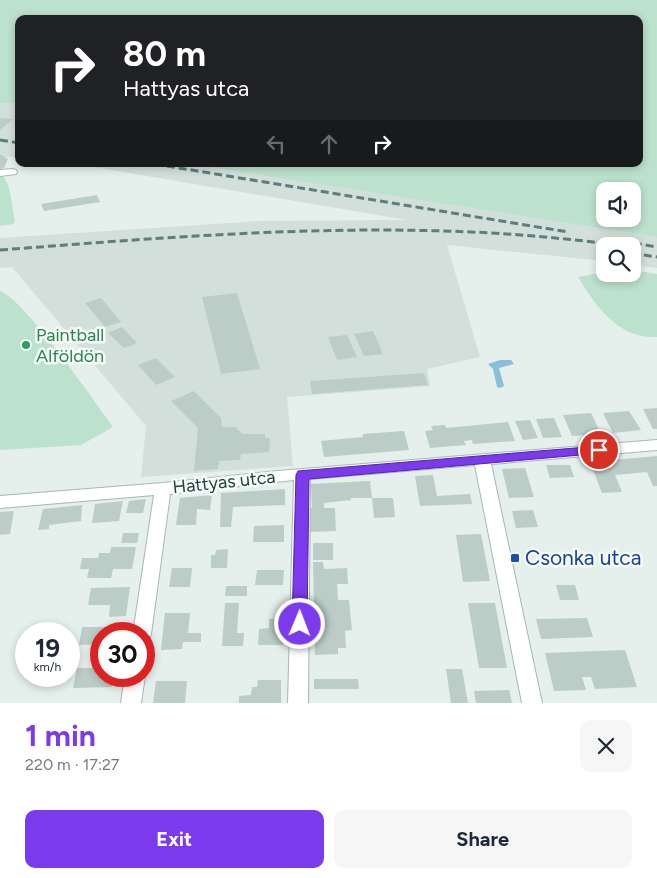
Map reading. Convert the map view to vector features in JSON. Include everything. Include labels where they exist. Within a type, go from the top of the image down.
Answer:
[{"type":"street","points":[[0,173],[12,172]]},
{"type":"street","name":"Hattyas utca","points":[[0,502],[657,445]]},
{"type":"street","points":[[482,460],[532,703]]},
{"type":"street","points":[[298,703],[302,475]]},
{"type":"street","points":[[144,622],[164,489]]},
{"type":"street","points":[[132,703],[134,687]]},
{"type":"shaded area","points":[[0,103],[15,104],[15,157],[0,157]]},
{"type":"shaded area","points":[[94,167],[207,167],[657,237],[657,268],[641,266],[641,237],[596,237],[596,260],[447,245],[480,357],[427,369],[430,386],[287,397],[293,466],[141,477],[146,426],[12,267],[0,268],[0,238],[259,221],[407,220]]},
{"type":"green space","points":[[0,0],[657,0],[657,237],[207,167],[643,167],[643,15],[15,15],[15,104],[0,103]]},
{"type":"green space","points":[[0,177],[4,177],[9,188],[15,221],[13,224],[0,226]]},
{"type":"green space","points":[[641,271],[657,274],[657,337],[631,333],[620,327],[592,299],[578,277],[596,274],[596,282],[641,282]]},
{"type":"green space","name":"Paintball Alföldön","points":[[0,291],[26,312],[42,331],[113,427],[81,445],[0,450]]},
{"type":"water","points":[[500,360],[511,360],[514,364],[499,368],[504,386],[500,388],[497,387],[493,369],[488,364]]},
{"type":"building","points":[[0,118],[13,119],[0,130]]},
{"type":"building","points":[[0,154],[8,159],[4,168],[0,169]]},
{"type":"building","points":[[97,195],[100,202],[44,211],[41,204]]},
{"type":"building","points":[[237,293],[260,369],[221,374],[202,297]]},
{"type":"building","points":[[101,298],[121,322],[105,327],[85,303]]},
{"type":"building","points":[[122,327],[137,343],[124,348],[108,333]]},
{"type":"building","points":[[373,331],[383,354],[364,356],[354,334]]},
{"type":"building","points":[[347,335],[357,357],[337,360],[328,337]]},
{"type":"building","points":[[156,358],[175,377],[156,385],[138,365]]},
{"type":"building","points":[[424,373],[428,385],[312,394],[310,381]]},
{"type":"building","points":[[194,391],[221,418],[222,427],[236,427],[242,434],[265,434],[265,438],[270,438],[269,452],[241,454],[240,460],[219,461],[218,469],[194,471],[198,428],[171,401]]},
{"type":"building","points":[[657,408],[657,429],[653,429],[643,409]]},
{"type":"building","points":[[629,411],[641,430],[613,433],[603,413]]},
{"type":"building","points":[[591,413],[601,434],[572,436],[563,415]]},
{"type":"building","points":[[554,418],[562,437],[543,438],[536,419]]},
{"type":"building","points":[[530,420],[538,438],[523,440],[515,421]]},
{"type":"building","points":[[508,422],[515,441],[473,444],[472,440],[464,441],[466,445],[430,448],[425,431],[433,430],[431,426],[445,425],[446,428]]},
{"type":"building","points":[[404,431],[409,450],[324,457],[321,441],[363,437],[363,434]]},
{"type":"building","points":[[657,456],[657,486],[653,486],[647,472],[615,475],[622,492],[602,493],[590,462]]},
{"type":"building","points":[[546,465],[570,465],[574,477],[550,478]]},
{"type":"building","points":[[525,468],[534,497],[509,498],[502,469]]},
{"type":"building","points":[[433,475],[437,496],[470,494],[472,504],[420,506],[415,476]]},
{"type":"building","points":[[370,481],[372,498],[351,498],[351,500],[324,503],[324,508],[335,508],[336,531],[310,532],[308,508],[312,508],[311,484]]},
{"type":"building","points":[[285,489],[285,505],[233,507],[231,527],[220,527],[221,493]]},
{"type":"building","points":[[212,495],[210,510],[197,509],[196,525],[176,525],[180,498]]},
{"type":"building","points":[[372,498],[393,498],[395,517],[374,518]]},
{"type":"building","points":[[146,499],[143,513],[126,513],[129,501]]},
{"type":"building","points":[[123,501],[119,521],[92,523],[95,504]]},
{"type":"building","points":[[82,505],[81,521],[49,525],[49,529],[38,530],[43,509]]},
{"type":"building","points":[[533,510],[538,527],[516,528],[512,511]]},
{"type":"building","points":[[14,511],[10,534],[0,535],[0,512]]},
{"type":"building","points":[[284,525],[284,542],[253,542],[254,526]]},
{"type":"building","points":[[123,533],[139,533],[137,543],[121,543]]},
{"type":"building","points":[[481,534],[490,581],[463,582],[456,535]]},
{"type":"building","points":[[313,543],[333,543],[333,560],[313,560]]},
{"type":"building","points":[[111,547],[136,547],[132,569],[113,569],[111,578],[87,578],[89,569],[80,569],[82,558],[98,558],[99,553],[110,553]]},
{"type":"building","points":[[228,549],[227,568],[211,568],[211,555],[215,555],[216,550]]},
{"type":"building","points":[[313,562],[323,562],[324,569],[347,568],[348,584],[337,584],[338,600],[349,600],[352,630],[345,631],[346,648],[338,648],[338,654],[315,655]]},
{"type":"building","points":[[172,568],[192,568],[190,587],[169,587]]},
{"type":"building","points":[[257,570],[284,570],[283,585],[255,585]]},
{"type":"building","points":[[556,585],[575,585],[579,600],[560,600]]},
{"type":"building","points":[[226,586],[247,586],[247,596],[225,596]]},
{"type":"building","points":[[130,587],[126,616],[109,617],[110,605],[88,605],[91,588]]},
{"type":"building","points":[[225,603],[239,603],[237,633],[244,633],[243,646],[222,646]]},
{"type":"building","points":[[468,603],[495,603],[507,668],[479,668]]},
{"type":"building","points":[[165,613],[190,613],[188,633],[201,633],[201,642],[183,642],[182,649],[161,650]]},
{"type":"building","points":[[587,618],[593,637],[541,639],[536,619]]},
{"type":"building","points":[[269,619],[283,619],[283,645],[258,645],[259,629],[269,628]]},
{"type":"building","points":[[82,627],[90,627],[90,644],[80,645]]},
{"type":"building","points":[[625,650],[637,687],[595,689],[591,677],[582,677],[586,690],[554,691],[545,653]]},
{"type":"building","points":[[80,668],[90,668],[90,687],[112,687],[73,688],[80,687]]},
{"type":"building","points":[[446,669],[462,669],[468,703],[451,703]]},
{"type":"building","points":[[314,679],[358,679],[359,689],[314,689]]},
{"type":"building","points":[[258,680],[281,680],[281,703],[239,703],[239,696],[251,695],[252,687],[257,687]]},
{"type":"building","points":[[156,681],[187,681],[185,703],[153,703]]},
{"type":"building","points":[[509,690],[512,703],[476,703],[474,691]]},
{"type":"railway","points":[[0,140],[15,142]]},
{"type":"railway","points":[[173,167],[568,232]]},
{"type":"railway","points":[[0,250],[235,234],[353,230],[491,233],[596,242]]},
{"type":"railway","points":[[641,244],[657,247]]},
{"type":"railway","points":[[641,254],[657,257]]},
{"type":"place","name":"Paintball Alföldön","points":[[26,345]]},
{"type":"place","name":"Csonka utca","points":[[515,558]]},
{"type":"route","points":[[300,624],[302,475],[599,450]]}]
